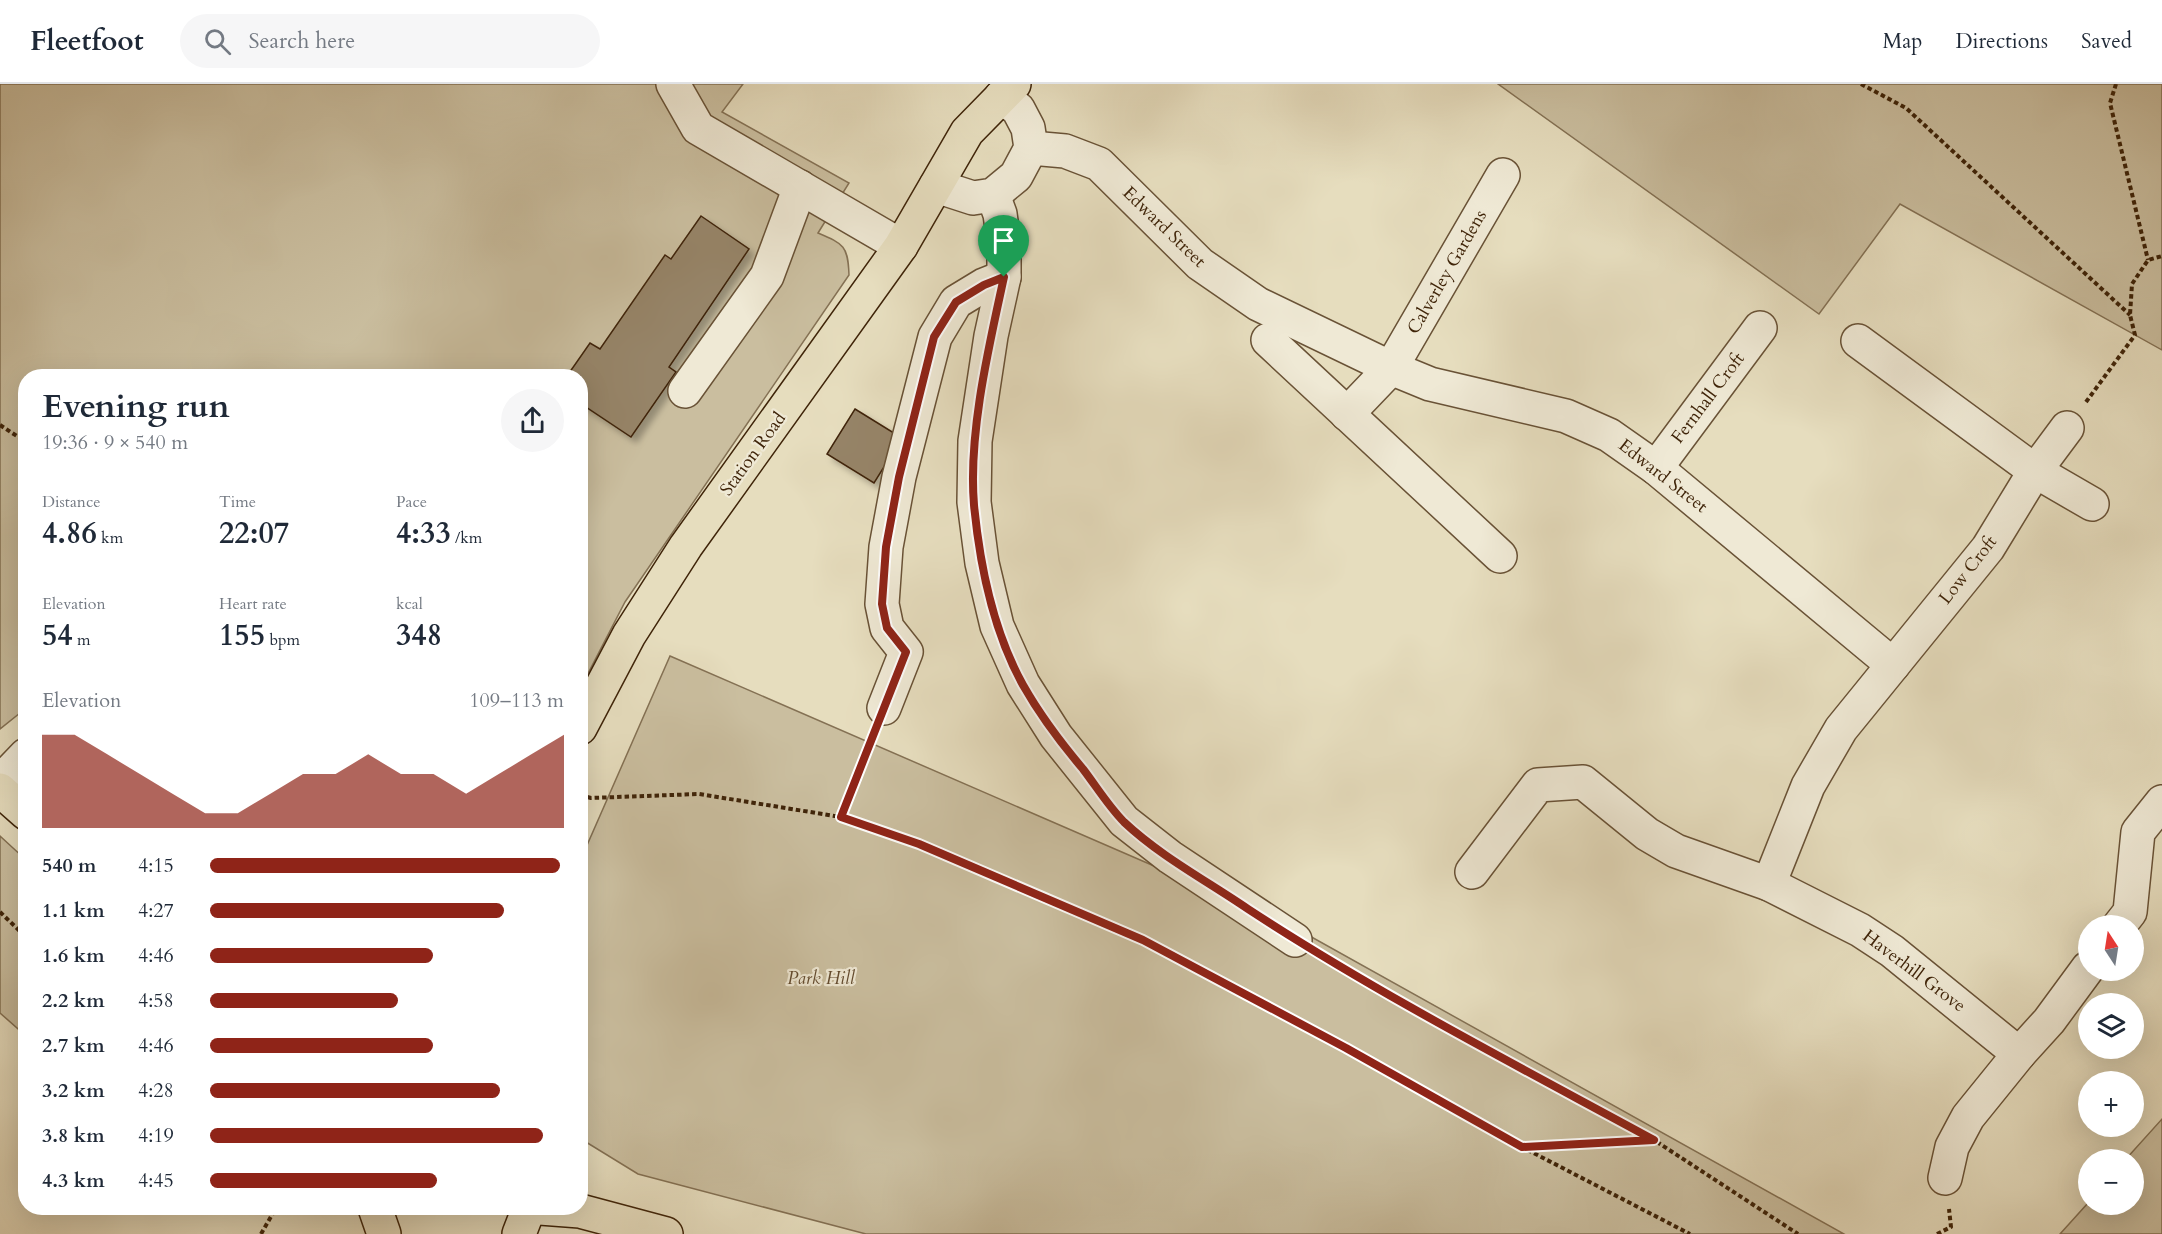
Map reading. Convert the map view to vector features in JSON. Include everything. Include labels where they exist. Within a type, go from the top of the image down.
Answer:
[{"type":"main road","name":"Station Road","points":[[588,712],[628,635],[686,546],[901,246],[967,132],[1008,90]]},
{"type":"main road","points":[[0,790],[18,806]]},
{"type":"main road","points":[[588,1212],[666,1234]]},
{"type":"main road","points":[[519,1234],[526,1215]]},
{"type":"street","points":[[674,84],[698,128],[901,246]]},
{"type":"street","name":"Station Road","points":[[1008,90],[1028,128],[1031,148]]},
{"type":"street","points":[[936,186],[973,198],[993,195],[1016,176],[1031,148]]},
{"type":"street","name":"Edward Street","points":[[1031,148],[1065,152],[1099,164],[1200,264],[1258,304],[1391,368],[1430,384],[1566,416],[1609,435],[1656,468],[1893,665]]},
{"type":"street","name":"Calverley Gardens","points":[[1391,368],[1503,175]]},
{"type":"street","points":[[685,392],[767,276],[800,187]]},
{"type":"street","points":[[993,195],[1000,214],[1005,243],[1004,277],[991,336],[975,441],[974,502],[979,548],[997,626],[1028,693],[1056,736],[1124,821],[1170,857],[1295,940]]},
{"type":"street","points":[[884,708],[906,652],[887,628],[882,604],[886,547],[899,477],[934,337],[956,302],[984,285],[1004,277]]},
{"type":"street","name":"Fernhall Croft","points":[[1656,468],[1760,328]]},
{"type":"street","points":[[1268,340],[1500,556]]},
{"type":"street","points":[[1858,341],[2035,471],[2092,504]]},
{"type":"street","points":[[1347,414],[1391,368]]},
{"type":"street","name":"Low Croft","points":[[1893,665],[1988,548],[2035,471],[2067,428]]},
{"type":"street","points":[[1769,884],[1808,786],[1841,729],[1893,665]]},
{"type":"street","points":[[0,782],[18,763]]},
{"type":"street","name":"Haverhill Grove","points":[[1472,872],[1538,785],[1583,782],[1647,834],[1676,851],[1769,884],[1860,930],[1892,951],[2019,1054]]},
{"type":"street","points":[[2128,915],[2138,832],[2162,802]]},
{"type":"street","points":[[1945,1178],[1952,1147],[1968,1117],[2049,1020],[2078,981]]},
{"type":"path","points":[[1861,84],[1906,108],[2130,315]]},
{"type":"path","points":[[2116,84],[2110,104],[2148,260]]},
{"type":"path","points":[[2067,428],[2135,335],[2130,315],[2132,284],[2148,260],[2162,256]]},
{"type":"path","points":[[0,425],[18,437]]},
{"type":"path","points":[[841,817],[884,708]]},
{"type":"path","points":[[588,797],[699,794],[841,817],[919,844],[1143,940],[1346,1048],[1522,1147],[1690,1234]]},
{"type":"path","points":[[0,912],[18,929]]},
{"type":"path","points":[[1295,940],[1472,1041],[1654,1140],[1798,1234]]},
{"type":"path","points":[[1522,1147],[1654,1140]]},
{"type":"path","points":[[261,1234],[272,1215]]},
{"type":"green space","points":[[0,84],[743,84],[722,112],[849,183],[818,233],[843,247],[846,252],[849,275],[625,602],[588,673],[588,369],[18,369],[18,715],[0,729]]},
{"type":"green space","points":[[1498,84],[2162,84],[2162,350],[1900,204],[1819,314]]},
{"type":"green space","name":"Park Hill","points":[[670,656],[1290,925],[1844,1234],[866,1234],[638,1174],[588,1143],[588,843]]},
{"type":"green space","points":[[0,836],[18,853],[18,1029],[0,1013]]},
{"type":"green space","points":[[2162,1119],[2162,1234],[2060,1234],[2078,1214],[2144,1215],[2144,1149],[2135,1149]]},
{"type":"building","points":[[701,216],[749,249],[669,367],[676,372],[631,437],[588,408],[588,369],[572,369],[590,343],[600,349],[665,255],[671,259]]},
{"type":"building","points":[[855,409],[902,438],[874,483],[827,454]]},
{"type":"route","points":[[1004,277],[991,336],[975,441],[974,502],[982,563],[997,626],[1023,684],[1056,736],[1124,821],[1170,857],[1295,940],[1472,1041],[1654,1140],[1522,1147],[1346,1048],[1143,940],[919,844],[841,817],[906,652],[887,628],[882,604],[886,547],[899,477],[934,337],[956,302],[984,285],[1004,277]]}]
